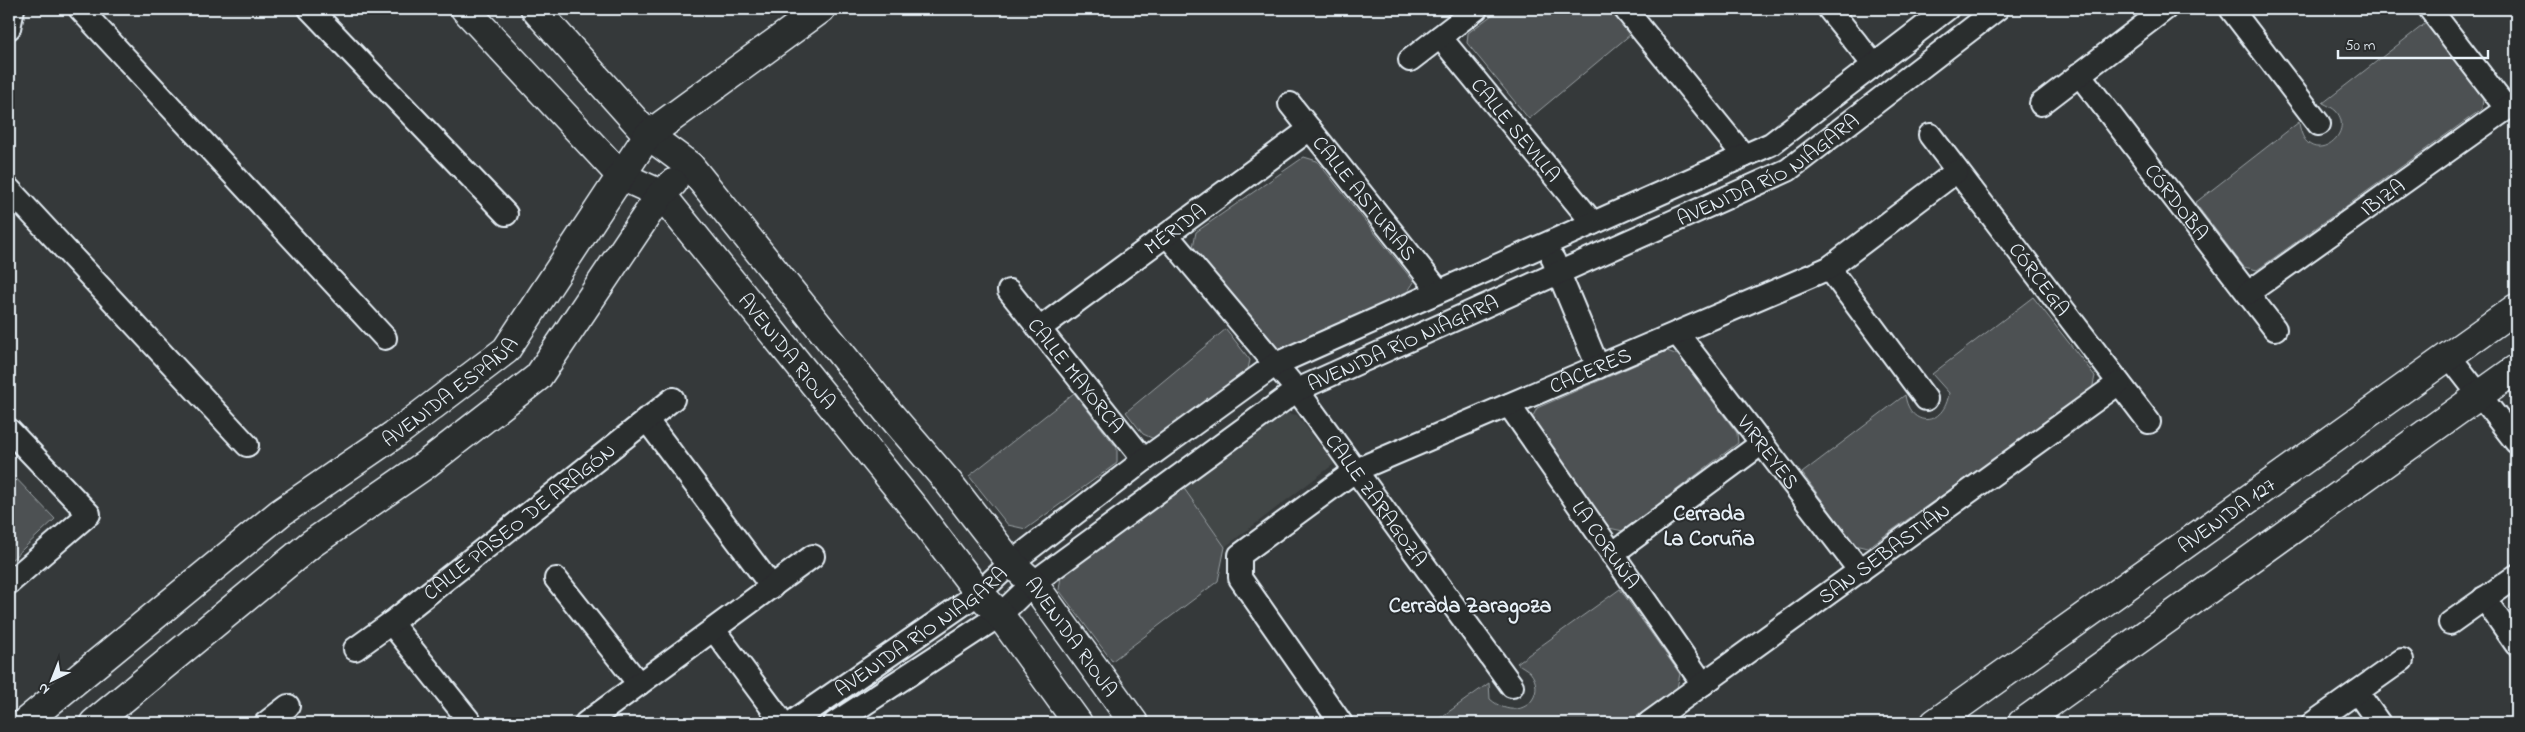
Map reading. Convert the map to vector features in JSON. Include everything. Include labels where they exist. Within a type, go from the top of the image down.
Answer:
[{"type":"main road","name":"AVENIDA RIOJA","points":[[465,9],[621,176],[661,194],[915,509],[979,593],[1000,615],[1078,723]]},
{"type":"main road","name":"AVENIDA RIOJA","points":[[534,9],[648,135],[690,166],[888,412],[948,482],[1011,563],[1033,583],[1134,723]]},
{"type":"main road","name":"AVENIDA ESPAÑA","points":[[24,723],[280,513],[398,432],[506,350],[648,135],[821,9]]},
{"type":"main road","name":"AVENIDA ESPAÑA","points":[[94,723],[311,544],[425,465],[538,377],[661,194],[690,166]]},
{"type":"main road","name":"AVENIDA 127","points":[[1935,723],[2516,308]]},
{"type":"main road","points":[[2022,723],[2516,369]]},
{"type":"main road","points":[[858,439],[888,412]]},
{"type":"main road","points":[[398,432],[425,465]]},
{"type":"main road","points":[[915,509],[948,482]]},
{"type":"street","points":[[9,28],[13,9]]},
{"type":"street","points":[[80,9],[385,338]]},
{"type":"street","points":[[310,9],[506,214]]},
{"type":"street","points":[[1410,60],[1476,9]]},
{"type":"street","points":[[1625,9],[1744,156]]},
{"type":"street","points":[[1829,9],[1874,65]]},
{"type":"street","name":"AVENIDA RÍO NIÁGARA","points":[[791,723],[979,593],[1011,563],[1144,460],[1276,364],[1771,144],[1947,9]]},
{"type":"street","name":"AVENIDA RÍO NIÁGARA","points":[[835,723],[1000,615],[1033,583],[1297,390],[1788,170],[1997,9]]},
{"type":"street","points":[[2231,9],[2319,124]]},
{"type":"street","points":[[2430,9],[2512,106]]},
{"type":"street","points":[[2041,104],[2153,12]]},
{"type":"street","name":"CALLE SEVILLA","points":[[1440,36],[1593,223]]},
{"type":"street","name":"CÓRDOBA","points":[[2079,74],[2275,329]]},
{"type":"street","name":"CALLE ASTURIAS","points":[[1290,104],[1439,291]]},
{"type":"street","name":"IBIZA","points":[[2248,293],[2512,106]]},
{"type":"street","name":"MÉRIDA","points":[[1039,329],[1310,129]]},
{"type":"street","name":"CÓRCEGA","points":[[1930,136],[2149,422]]},
{"type":"street","name":"CÁCERES","points":[[1341,723],[1240,578],[1240,554],[1356,470],[1829,268],[1957,171]]},
{"type":"street","points":[[9,189],[247,445]]},
{"type":"street","name":"CALLE ZARAGOZA","points":[[1167,235],[1297,390],[1512,686]]},
{"type":"street","points":[[1547,244],[1598,367]]},
{"type":"street","points":[[1829,268],[1926,399]]},
{"type":"street","name":"CALLE MAYORCA","points":[[1009,292],[1144,460]]},
{"type":"street","name":"VIRREYES","points":[[1677,333],[1860,571]]},
{"type":"street","points":[[2449,356],[2481,394],[2516,442]]},
{"type":"street","name":"SAN SEBASTIÁN","points":[[1649,723],[2119,383]]},
{"type":"street","name":"CALLE PASEO DE ARAGÓN","points":[[355,649],[391,623],[646,419],[674,399]]},
{"type":"street","name":"LA CORUÑA","points":[[1508,405],[1703,684]]},
{"type":"street","points":[[646,419],[772,587]]},
{"type":"street","points":[[9,430],[88,514],[9,583]]},
{"type":"street","points":[[1612,554],[1762,443]]},
{"type":"street","points":[[586,723],[813,556]]},
{"type":"street","points":[[2450,623],[2516,576]]},
{"type":"street","points":[[556,579],[639,684]]},
{"type":"street","points":[[2484,598],[2516,644]]},
{"type":"street","points":[[391,623],[471,723]]},
{"type":"street","points":[[714,630],[783,723]]},
{"type":"street","points":[[2313,723],[2402,660]]},
{"type":"street","points":[[2357,692],[2380,723]]},
{"type":"street","points":[[266,723],[288,706]]},
{"type":"shaded area","points":[[1500,9],[1609,9],[1631,34],[1529,119],[1467,43],[1468,33]]},
{"type":"shaded area","points":[[2426,23],[2483,98],[2482,109],[2257,270],[2244,267],[2195,203],[2299,122],[2303,137],[2310,145],[2319,147],[2328,145],[2336,139],[2341,121],[2336,111],[2323,103]]},
{"type":"shaded area","points":[[1304,157],[1317,161],[1414,282],[1408,291],[1286,352],[1272,347],[1193,247],[1196,232]]},
{"type":"shaded area","points":[[2033,297],[2095,376],[2092,390],[1867,548],[1855,545],[1802,473],[1905,395],[1908,406],[1913,414],[1927,420],[1934,418],[1946,404],[1949,393],[1932,374]]},
{"type":"shaded area","points":[[1226,329],[1250,360],[1248,369],[1154,439],[1143,434],[1126,412]]},
{"type":"shaded area","points":[[1667,351],[1678,355],[1737,433],[1738,443],[1623,531],[1609,528],[1532,418],[1537,408]]},
{"type":"shaded area","points":[[1074,393],[1117,448],[1117,463],[1026,529],[1008,525],[969,476]]},
{"type":"shaded area","points":[[1284,413],[1297,415],[1334,464],[1225,547],[1183,487]]},
{"type":"shaded area","points":[[9,471],[55,519],[9,562]]},
{"type":"shaded area","points":[[1183,487],[1225,547],[1218,581],[1112,661],[1059,590],[1061,576]]},
{"type":"shaded area","points":[[1620,589],[1680,674],[1677,688],[1627,723],[1433,723],[1489,683],[1490,699],[1501,706],[1511,709],[1520,708],[1528,704],[1536,690],[1535,681],[1530,672],[1517,663]]},
{"type":"district","name":"Cerrada La Coruña","points":[[1709,524]]},
{"type":"district","name":"Cerrada Zaragoza","points":[[1470,604]]}]
